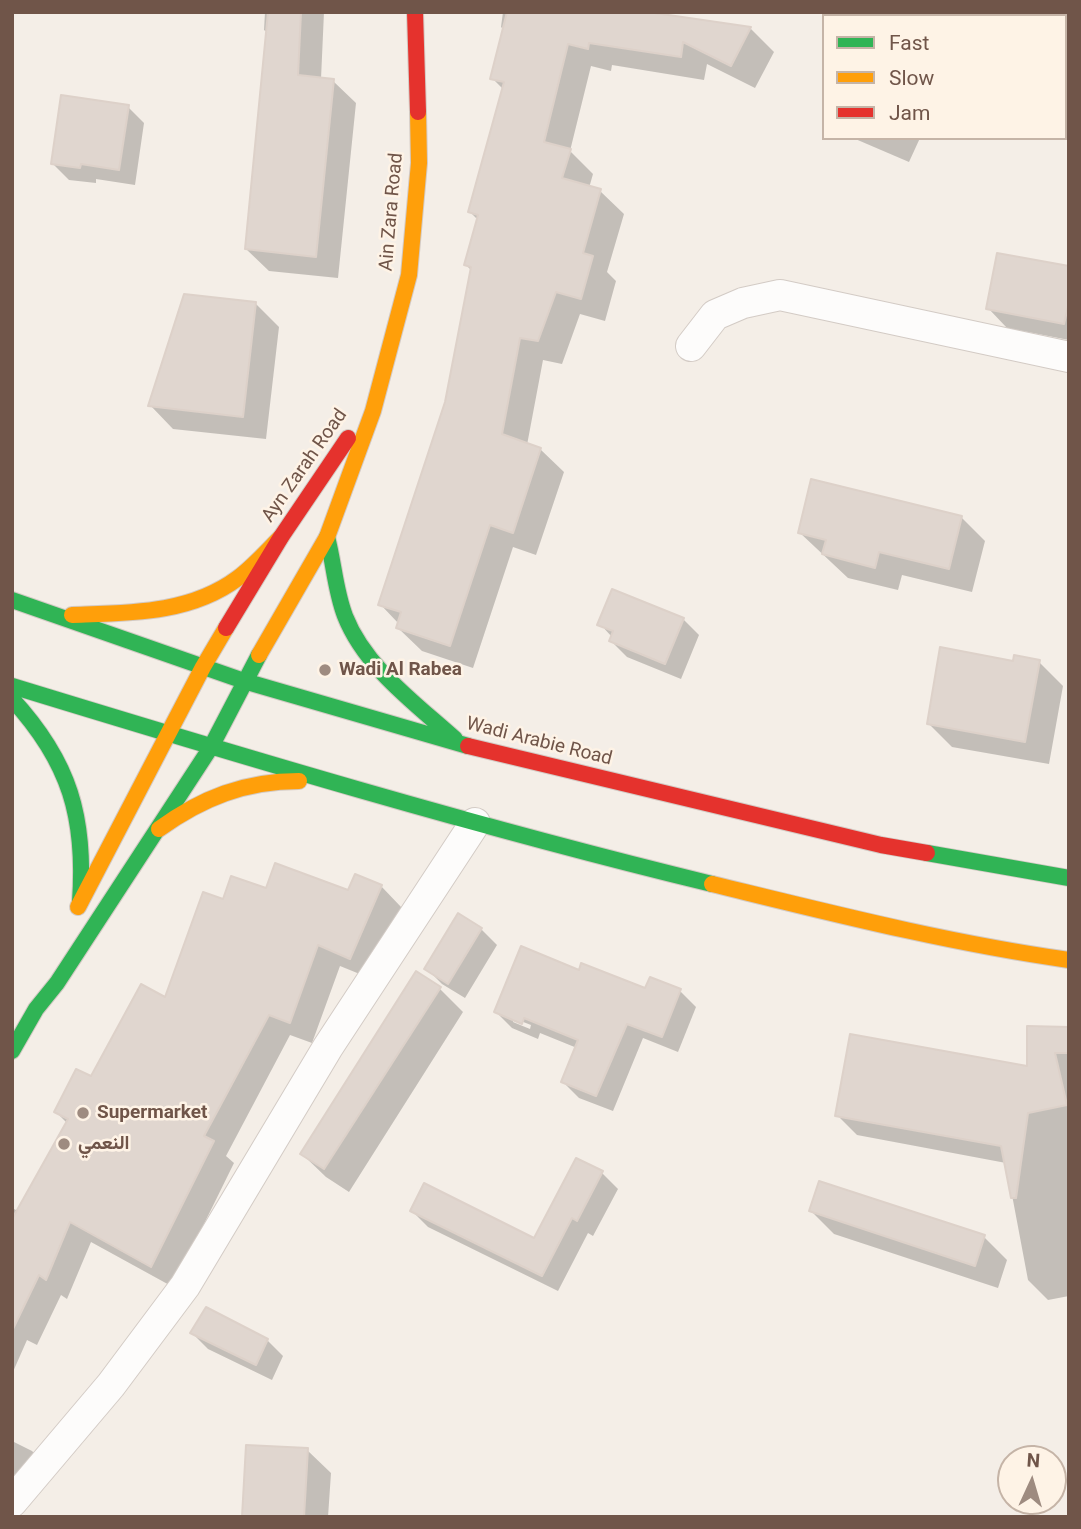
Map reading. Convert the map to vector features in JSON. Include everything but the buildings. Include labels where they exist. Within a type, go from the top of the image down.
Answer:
[{"type":"main road","name":"Ain Zara Road","points":[[373,411],[409,275],[419,163],[415,12]]},
{"type":"main road","name":"Ayn Zarah Road","points":[[68,927],[203,667],[281,537],[357,423],[373,411]]},
{"type":"main road","name":"Ayn Zarah Road","points":[[36,1009],[57,983],[211,747],[244,681],[327,537],[373,411]]},
{"type":"main road","points":[[57,616],[177,607],[204,598],[239,578],[281,537]]},
{"type":"main road","points":[[327,537],[334,561],[338,596],[350,628],[368,657],[462,745]]},
{"type":"main road","name":"Wadi Arabie Road","points":[[12,600],[244,681],[462,745],[881,845],[1069,878]]},
{"type":"main road","points":[[12,686],[211,747],[591,855],[875,924],[993,949],[1069,960]]},
{"type":"main road","points":[[12,699],[29,716],[56,757],[75,803],[83,853],[80,902]]},
{"type":"main road","points":[[159,829],[182,811],[234,787],[262,782],[335,782]]},
{"type":"main road","points":[[12,1051],[36,1009],[51,964]]},
{"type":"street","points":[[691,346],[716,315],[743,303],[780,295],[1069,357]]},
{"type":"street","points":[[12,1502],[111,1385],[185,1286],[328,1047],[475,822]]},
{"type":"traffic: fast","points":[[327,537],[345,616],[365,652],[392,683],[455,739]]},
{"type":"traffic: fast","points":[[12,600],[244,681],[468,746]]},
{"type":"traffic: fast","points":[[12,1051],[36,1009],[57,983],[211,747],[259,655]]},
{"type":"traffic: fast","points":[[12,686],[448,815],[712,884]]},
{"type":"traffic: fast","points":[[12,699],[48,745],[70,793],[80,844],[80,902]]},
{"type":"traffic: fast","points":[[927,853],[1069,878]]},
{"type":"traffic: slow","points":[[259,655],[327,537],[373,411],[409,275],[419,163],[418,112]]},
{"type":"traffic: slow","points":[[72,615],[137,612],[200,599],[238,578],[281,537]]},
{"type":"traffic: slow","points":[[78,907],[226,628]]},
{"type":"traffic: slow","points":[[159,829],[191,808],[225,793],[260,784],[299,781]]},
{"type":"traffic: slow","points":[[712,884],[934,936],[1069,960]]},
{"type":"traffic: jam","points":[[415,12],[418,112]]},
{"type":"traffic: jam","points":[[226,628],[281,537],[348,438]]},
{"type":"traffic: jam","points":[[468,746],[881,845],[927,853]]},
{"type":"place","name":"Wadi Al Rabea","points":[[325,670]]},
{"type":"place","name":"Supermarket","points":[[83,1113]]},
{"type":"place","name":"النعمي","points":[[64,1144]]}]
